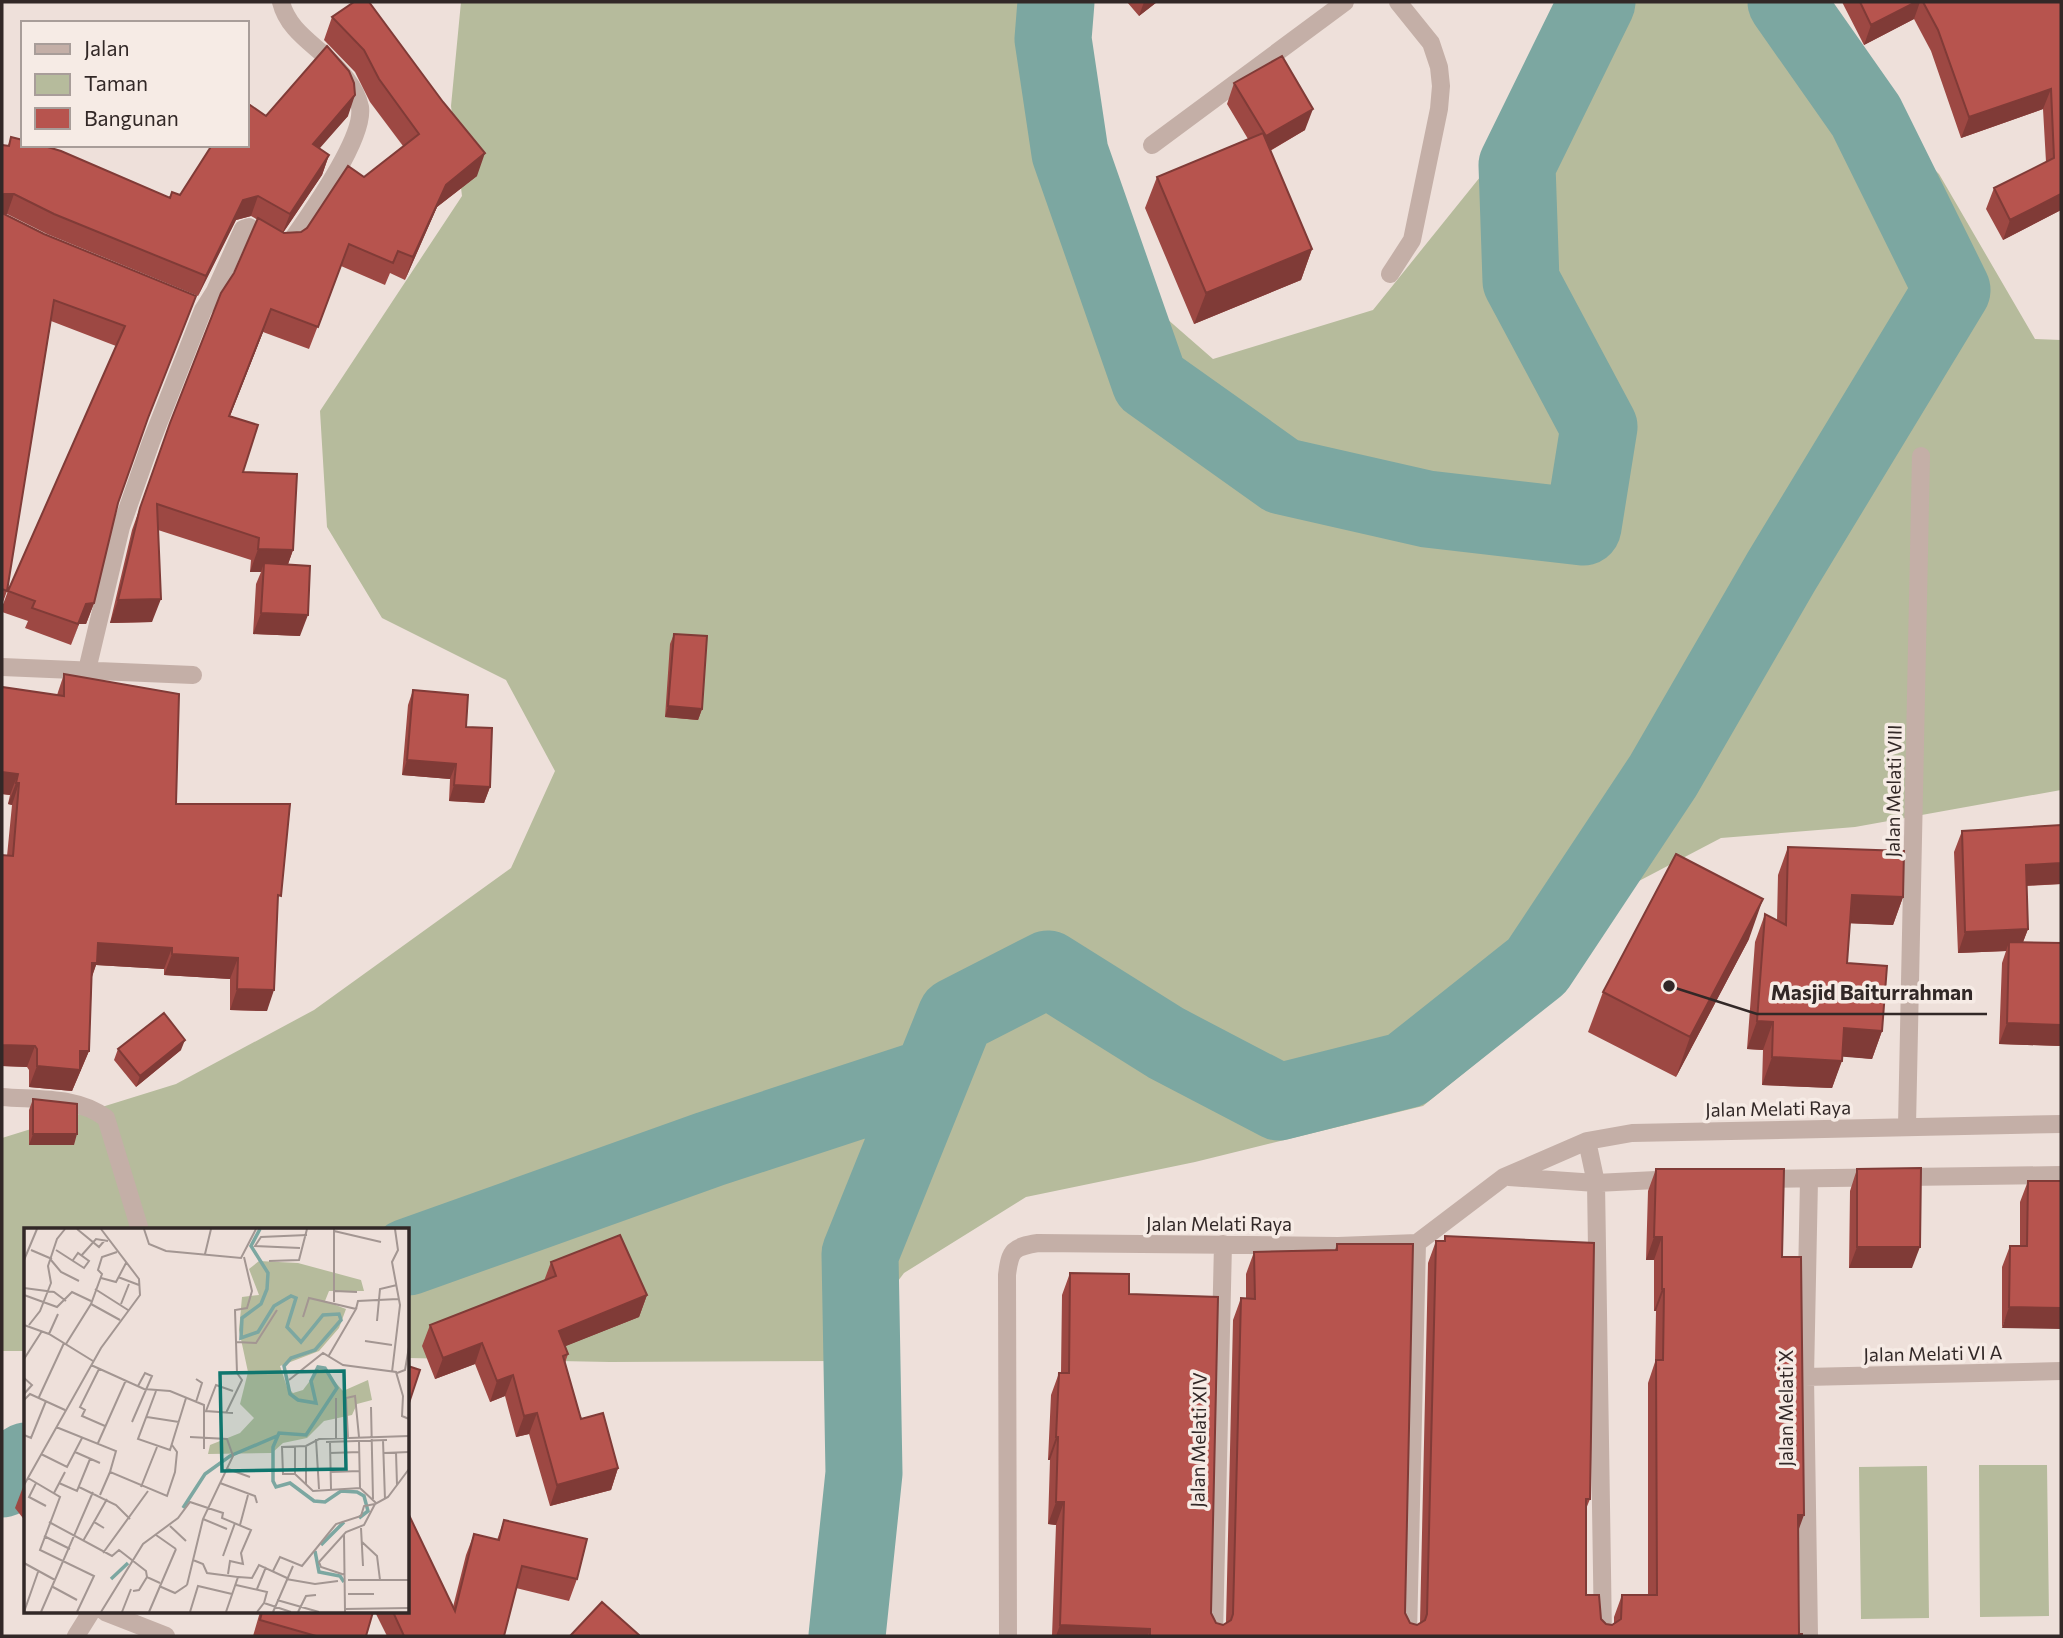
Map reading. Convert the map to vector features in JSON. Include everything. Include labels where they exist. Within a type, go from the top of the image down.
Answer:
[{"type":"street","points":[[87,670],[121,527],[197,307],[215,292],[243,229],[249,227],[281,246],[289,244],[332,181],[360,120],[360,108],[354,89],[330,60],[288,21],[281,2]]},
{"type":"street","points":[[1152,145],[1346,2]]},
{"type":"street","points":[[1390,274],[1412,240],[1439,109],[1441,86],[1440,68],[1431,43],[1398,2]]},
{"type":"street","name":"Jalan Melati VIII","points":[[1907,1126],[1921,456]]},
{"type":"street","points":[[2,667],[193,675]]},
{"type":"street","points":[[2,1097],[76,1103],[95,1109],[106,1118],[139,1228]]},
{"type":"street","name":"Jalan Melati Raya","points":[[1008,1636],[1007,1275],[1012,1253],[1019,1246],[1038,1243],[1339,1246],[1417,1243],[1504,1177],[1587,1141],[1632,1133],[2061,1124]]},
{"type":"street","points":[[1587,1141],[1597,1183],[1603,1636]]},
{"type":"street","points":[[1740,1179],[2061,1175]]},
{"type":"street","points":[[1504,1177],[1597,1183],[1699,1179]]},
{"type":"street","name":"Jalan Melati X","points":[[1809,1180],[1805,1377],[1809,1636]]},
{"type":"street","points":[[1408,1636],[1417,1243]]},
{"type":"street","name":"Jalan Melati XIV","points":[[1214,1636],[1223,1244]]},
{"type":"street","name":"Jalan Melati VI A","points":[[1805,1377],[2061,1371]]},
{"type":"street","points":[[76,1636],[90,1614]]},
{"type":"street","points":[[110,1614],[166,1636]]},
{"type":"green space","points":[[461,2],[1031,2],[1103,263],[1213,359],[1373,310],[1621,2],[1766,2],[1939,174],[2035,339],[2061,340],[2061,790],[1855,827],[1721,838],[1595,904],[1506,1039],[1423,1106],[1195,1162],[1026,1197],[904,1273],[838,1361],[610,1362],[410,1358],[410,1228],[24,1228],[24,1351],[2,1351],[2,1138],[176,1084],[314,1010],[511,868],[555,771],[506,680],[382,618],[327,527],[320,411],[462,196],[451,106]]},
{"type":"green space","points":[[1979,1465],[2047,1465],[2049,1616],[1980,1617]]},
{"type":"green space","points":[[1927,1466],[1929,1618],[1861,1619],[1859,1467]]},
{"type":"building","points":[[354,2],[369,2],[443,102],[485,153],[446,185],[413,257],[398,251],[393,263],[349,244],[318,327],[271,309],[229,416],[258,425],[243,472],[297,474],[293,550],[258,549],[259,538],[157,504],[161,599],[118,600],[140,508],[170,423],[221,293],[234,273],[258,218],[284,233],[301,232],[307,228],[348,166],[364,177],[419,134],[379,79],[364,50],[332,17]]},
{"type":"building","points":[[1860,2],[1916,2],[1871,25]]},
{"type":"building","points":[[1923,2],[2061,2],[2061,194],[2010,220],[1994,188],[2054,158],[2051,89],[1969,117],[1938,30]]},
{"type":"building","points":[[327,46],[349,71],[355,95],[313,144],[329,155],[290,214],[258,196],[243,200],[206,276],[54,214],[14,194],[2,196],[2,145],[9,146],[11,137],[21,140],[21,147],[48,147],[61,151],[170,198],[172,192],[180,195],[211,147],[248,147],[248,104],[266,116]]},
{"type":"building","points":[[1282,56],[1313,109],[1266,136],[1234,83]]},
{"type":"building","points":[[1263,133],[1312,249],[1206,293],[1157,177]]},
{"type":"building","points":[[2,211],[44,234],[196,296],[118,503],[94,603],[86,604],[78,624],[32,608],[35,601],[8,591],[125,326],[54,300],[7,591],[2,589]]},
{"type":"building","points":[[264,563],[310,566],[308,615],[261,613]]},
{"type":"building","points":[[674,634],[707,636],[702,709],[668,706]]},
{"type":"building","points":[[64,674],[179,694],[176,804],[290,804],[281,896],[278,895],[274,990],[237,989],[238,958],[172,954],[172,948],[98,943],[97,963],[92,963],[89,1051],[80,1051],[80,1070],[37,1066],[35,1046],[2,1045],[2,855],[13,856],[19,783],[16,783],[18,774],[2,772],[2,687],[64,696]]},
{"type":"building","points":[[413,690],[468,695],[466,727],[492,728],[490,787],[454,785],[456,764],[407,760]]},
{"type":"building","points":[[2061,825],[2061,863],[2026,865],[2028,929],[1965,932],[1962,831]]},
{"type":"building","points":[[1788,847],[1904,851],[1903,897],[1852,895],[1847,963],[1887,966],[1882,1031],[1844,1028],[1842,1061],[1772,1057],[1773,1022],[1757,1021],[1765,914],[1786,925]]},
{"type":"building","points":[[1676,854],[1763,899],[1690,1037],[1603,992]]},
{"type":"building","points":[[2009,942],[2061,943],[2061,1025],[2007,1023]]},
{"type":"building","points":[[164,1013],[185,1040],[140,1076],[118,1049]]},
{"type":"building","points":[[33,1099],[77,1104],[77,1134],[33,1134]]},
{"type":"building","points":[[1921,1168],[1920,1247],[1857,1247],[1857,1169]]},
{"type":"building","points":[[1656,1169],[1784,1169],[1782,1257],[1801,1257],[1804,1515],[1798,1515],[1799,1634],[1802,1636],[1150,1636],[1150,1629],[1060,1625],[1064,1502],[1056,1502],[1056,1437],[1059,1373],[1069,1373],[1070,1273],[1129,1274],[1129,1294],[1218,1297],[1211,1613],[1216,1623],[1223,1625],[1231,1620],[1233,1614],[1241,1298],[1255,1299],[1254,1252],[1337,1250],[1337,1244],[1413,1244],[1405,1613],[1410,1623],[1417,1625],[1425,1620],[1436,1241],[1445,1241],[1445,1236],[1594,1243],[1590,1499],[1586,1499],[1586,1595],[1599,1595],[1601,1619],[1612,1625],[1621,1619],[1622,1595],[1657,1595],[1656,1360],[1663,1360],[1664,1289],[1662,1237],[1654,1237]]},
{"type":"building","points":[[2028,1181],[2061,1181],[2061,1308],[2009,1307],[2010,1246],[2027,1246]]},
{"type":"building","points":[[620,1235],[647,1295],[559,1331],[568,1354],[563,1356],[581,1419],[603,1413],[618,1468],[557,1485],[537,1413],[524,1416],[513,1375],[497,1381],[482,1343],[443,1358],[430,1325],[556,1276],[551,1262]]},
{"type":"building","points":[[410,1367],[420,1370],[410,1400]]},
{"type":"building","points":[[410,1517],[455,1611],[474,1534],[499,1540],[504,1520],[587,1539],[577,1579],[522,1566],[504,1636],[404,1636],[394,1614],[410,1614]]},
{"type":"building","points":[[602,1602],[639,1635],[639,1636],[570,1636]]},
{"type":"building","points":[[262,1614],[372,1614],[366,1636],[316,1636],[260,1620]]},
{"type":"waterway","points":[[1056,2],[1053,39],[1070,153],[1150,382],[1282,476],[1427,509],[1583,527],[1599,427],[1521,281],[1517,165],[1597,2]]},
{"type":"waterway","points":[[847,1636],[864,1473],[860,1254],[956,1016],[1048,969],[1166,1043],[1279,1102],[1406,1070],[1537,966],[1663,776],[1781,572],[1952,290],[1866,116],[1786,2]]},
{"type":"waterway","points":[[410,1256],[710,1149],[932,1076]]},
{"type":"waterway","points":[[2,1479],[24,1462]]},
{"type":"place","name":"Masjid Baiturrahman","points":[[1669,986]]}]
